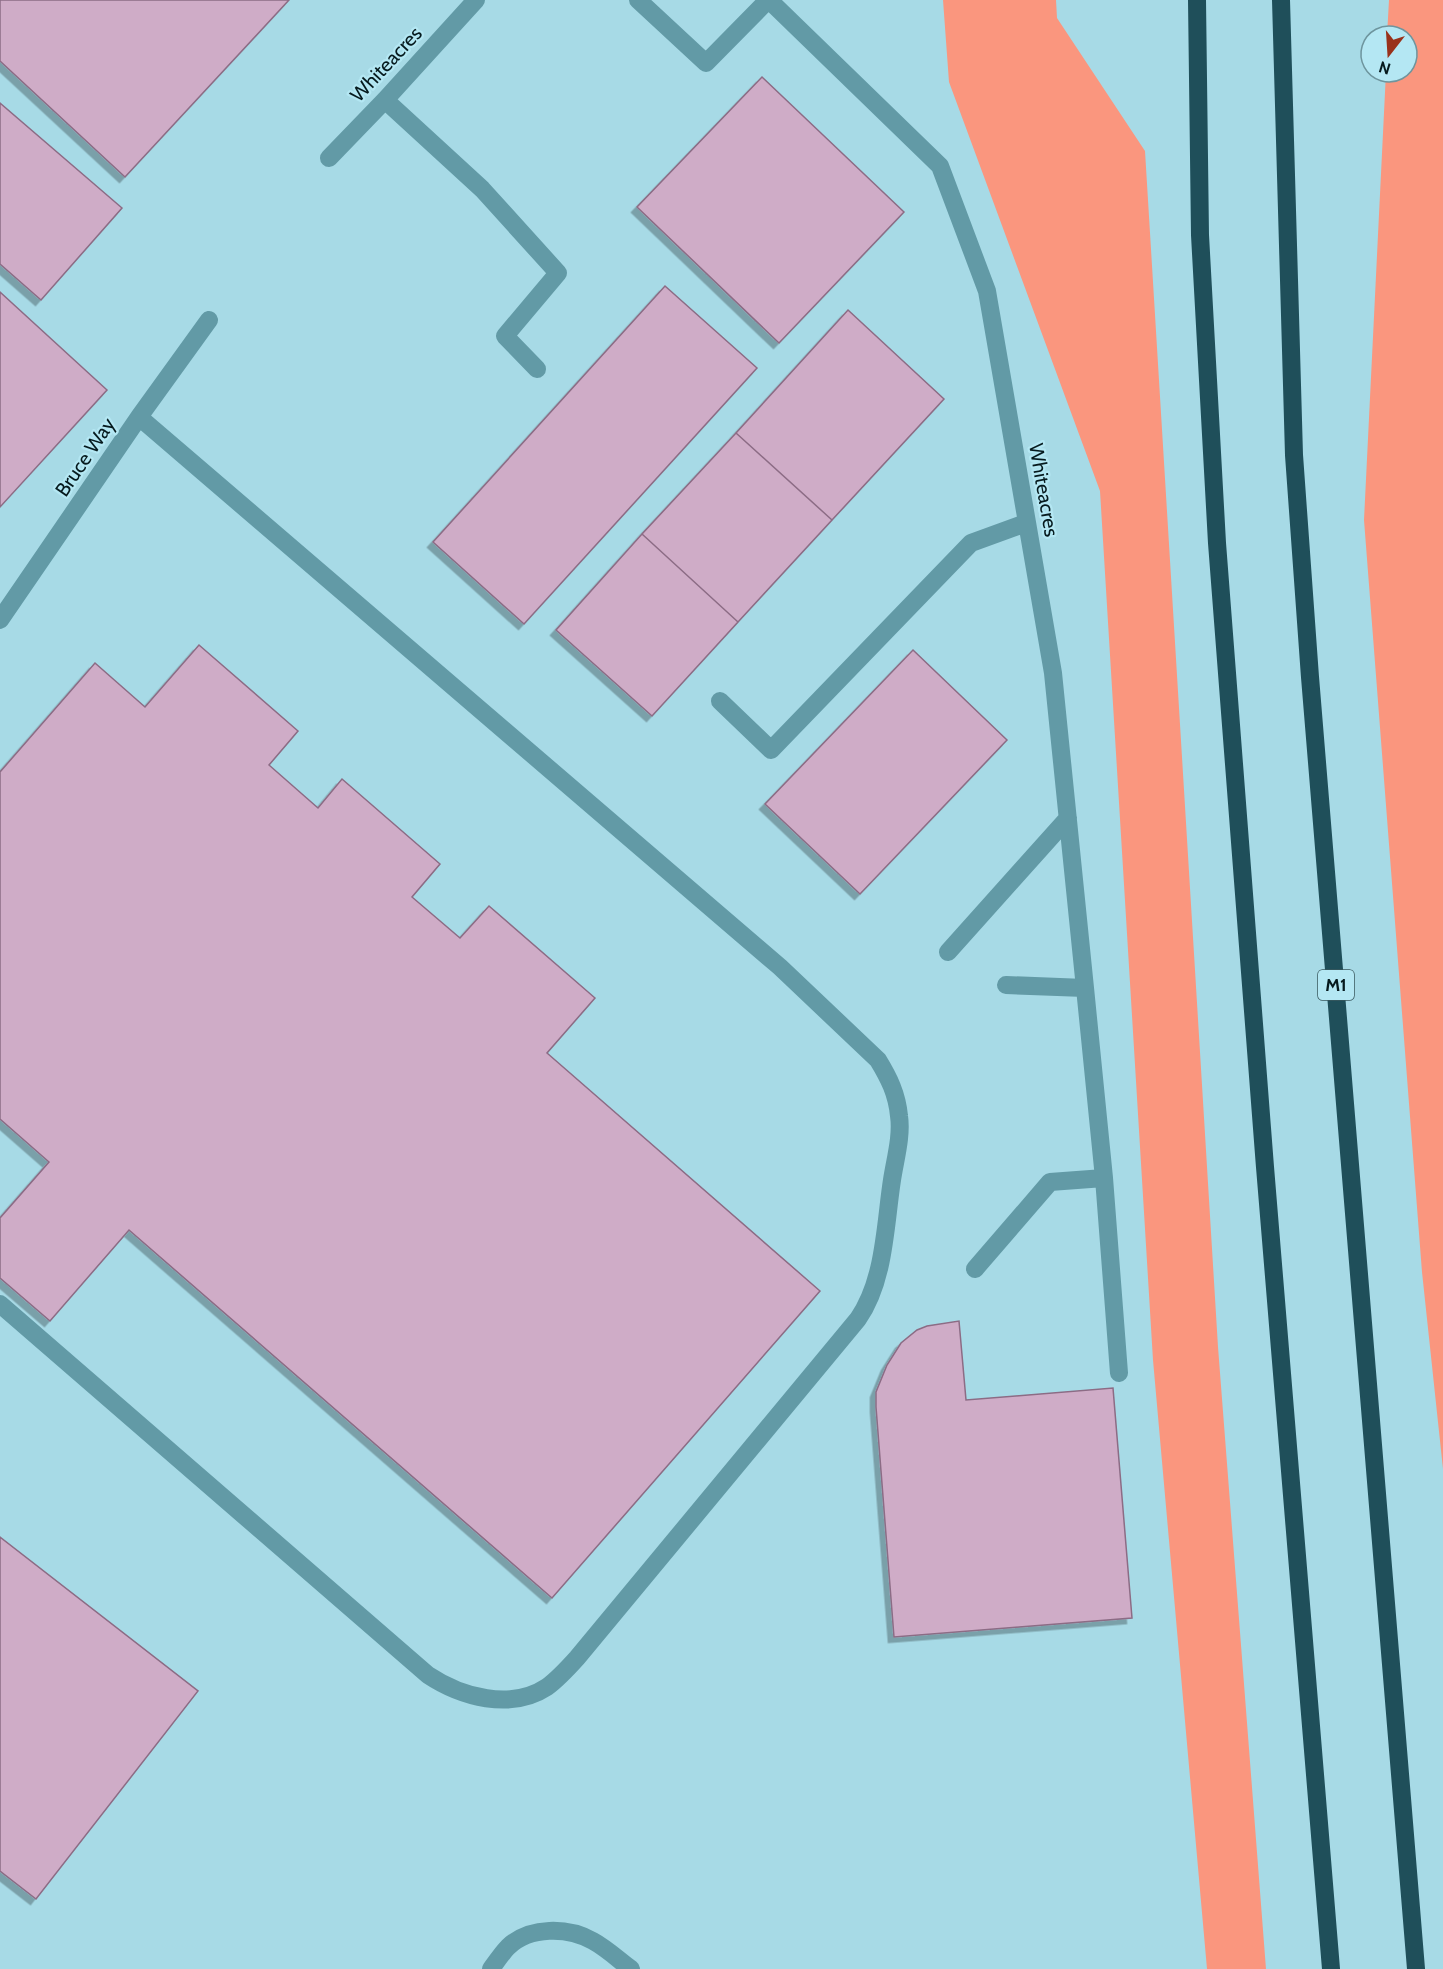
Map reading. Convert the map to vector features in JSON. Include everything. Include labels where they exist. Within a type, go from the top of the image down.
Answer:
[{"type":"highway","points":[[1197,0],[1200,235],[1217,543],[1265,1167],[1331,1969]]},
{"type":"highway","name":"M1","points":[[1281,0],[1295,467],[1312,701],[1416,1969]]},
{"type":"lane","name":"Whiteacres","points":[[329,158],[476,0]]},
{"type":"lane","points":[[638,0],[706,63],[769,0]]},
{"type":"lane","name":"Whiteacres","points":[[769,0],[940,166],[987,291],[1053,673],[1104,1178],[1119,1373]]},
{"type":"lane","points":[[385,99],[482,189],[558,273],[505,336],[537,369]]},
{"type":"lane","name":"Bruce Way","points":[[0,620],[139,417],[209,320]]},
{"type":"lane","points":[[0,1304],[428,1675],[459,1692],[489,1699],[502,1699],[534,1694],[546,1687],[578,1658],[858,1319],[866,1308],[880,1265],[900,1118],[889,1078],[878,1060],[780,967],[139,417]]},
{"type":"lane","points":[[720,701],[771,750],[971,543],[1026,523]]},
{"type":"lane","points":[[948,952],[1068,818]]},
{"type":"lane","points":[[1006,985],[1085,988]]},
{"type":"lane","points":[[975,1269],[1050,1182],[1104,1178]]},
{"type":"lane","points":[[491,1969],[509,1946],[526,1935],[545,1931],[572,1933],[592,1941],[631,1969]]},
{"type":"shaded area","points":[[943,0],[1056,0],[1057,18],[1145,151],[1218,1347],[1266,1969],[1207,1969],[1153,1360],[1100,491],[949,82]]},
{"type":"shaded area","points":[[1389,0],[1443,0],[1443,1469],[1422,1272],[1364,520],[1385,84],[1419,84],[1419,24],[1388,24]]},
{"type":"building","points":[[0,0],[289,0],[125,177],[0,61]]},
{"type":"building","points":[[762,77],[904,212],[779,343],[637,207]]},
{"type":"building","points":[[0,103],[122,208],[41,300],[0,264]]},
{"type":"building","points":[[665,286],[757,368],[524,624],[433,542]]},
{"type":"building","points":[[0,292],[107,390],[0,507]]},
{"type":"building","points":[[848,310],[944,399],[832,520],[736,433]]},
{"type":"building","points":[[736,433],[832,520],[738,622],[642,534]]},
{"type":"building","points":[[642,534],[738,622],[652,716],[556,630]]},
{"type":"building","points":[[199,645],[298,731],[269,765],[318,808],[342,779],[440,864],[412,897],[460,938],[489,906],[595,998],[547,1053],[820,1291],[552,1598],[129,1230],[50,1321],[0,1278],[0,1218],[49,1162],[0,1119],[0,772],[95,663],[145,707]]},
{"type":"building","points":[[913,650],[1007,740],[860,894],[765,804]]},
{"type":"building","points":[[959,1321],[966,1400],[1113,1388],[1132,1618],[894,1637],[876,1392],[887,1365],[901,1343],[917,1330],[927,1326]]},
{"type":"building","points":[[0,1537],[198,1691],[36,1899],[0,1871]]}]
